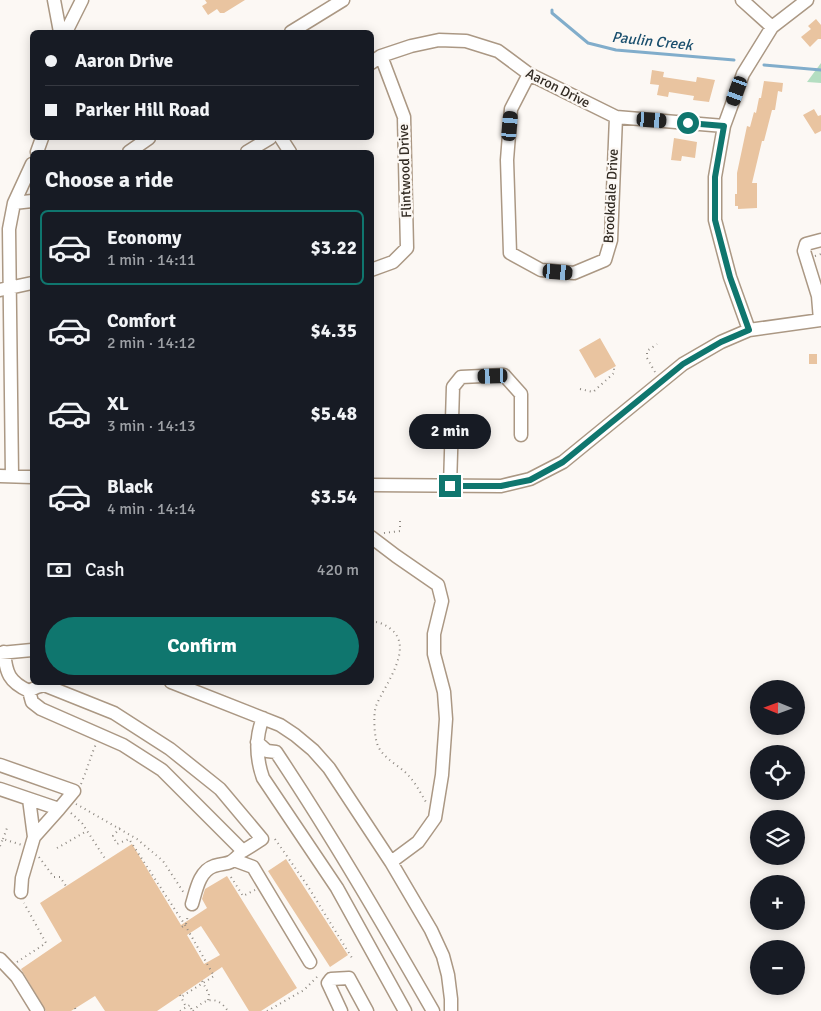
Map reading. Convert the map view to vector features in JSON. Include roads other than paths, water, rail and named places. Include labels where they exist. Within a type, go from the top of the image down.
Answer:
[{"type":"street","points":[[54,0],[60,30]]},
{"type":"street","points":[[67,30],[82,0]]},
{"type":"street","points":[[294,30],[343,0]]},
{"type":"street","points":[[742,0],[772,27]]},
{"type":"street","points":[[749,330],[730,277],[715,220],[715,177],[724,126],[743,74],[772,27],[807,0]]},
{"type":"street","name":"Aaron Drive","points":[[376,60],[411,46],[439,40],[466,40],[498,51],[529,74],[616,117],[724,126]]},
{"type":"street","name":"Flintwood Drive","points":[[374,269],[393,262],[407,248],[404,116],[376,60]]},
{"type":"street","name":"Brookdale Drive","points":[[529,74],[511,109],[507,160],[510,253],[541,270],[574,273],[605,260],[611,240],[616,117]]},
{"type":"street","points":[[132,150],[146,140]]},
{"type":"street","points":[[250,150],[267,140]]},
{"type":"street","points":[[30,168],[14,203],[9,228],[5,288],[6,476],[30,477]]},
{"type":"street","points":[[14,203],[30,201]]},
{"type":"street","points":[[374,485],[501,486],[530,480],[563,462],[683,364],[721,342],[749,330],[820,320],[818,296],[804,251],[806,244],[821,240]]},
{"type":"street","points":[[5,288],[30,283]]},
{"type":"street","points":[[450,486],[453,387],[461,377],[504,375],[521,394],[521,435]]},
{"type":"street","points":[[374,542],[438,585],[442,601],[434,634],[434,654],[444,692],[446,719],[442,775],[435,818],[418,842],[391,862]]},
{"type":"street","points":[[30,650],[2,653],[11,677],[18,686],[29,692],[32,702],[41,709],[123,745],[162,770],[238,855],[253,867],[310,962]]},
{"type":"street","points":[[29,692],[37,686],[44,685],[114,713],[170,749],[220,789],[262,839],[238,855],[230,864],[207,870],[201,877],[192,904]]},
{"type":"street","points":[[179,685],[263,718],[295,735],[324,762],[391,862],[431,930],[443,956],[448,975],[451,1011]]},
{"type":"street","points":[[263,718],[256,736],[263,778],[337,888],[405,1011]]},
{"type":"street","points":[[257,742],[267,751],[276,752],[391,937],[433,1011]]},
{"type":"street","points":[[0,765],[76,794],[59,809],[32,843]]},
{"type":"street","points":[[0,789],[59,809]]},
{"type":"street","points":[[22,892],[22,878],[32,843],[29,799]]},
{"type":"street","points":[[4,963],[17,977],[38,1011]]},
{"type":"street","points":[[341,1011],[328,982],[331,979],[346,977],[349,978],[367,1011]]},
{"type":"waterway","name":"Paulin Creek","points":[[552,10],[552,13],[588,43],[616,50],[734,60]]},
{"type":"waterway","name":"Paulin Creek","points":[[764,65],[821,70]]}]
